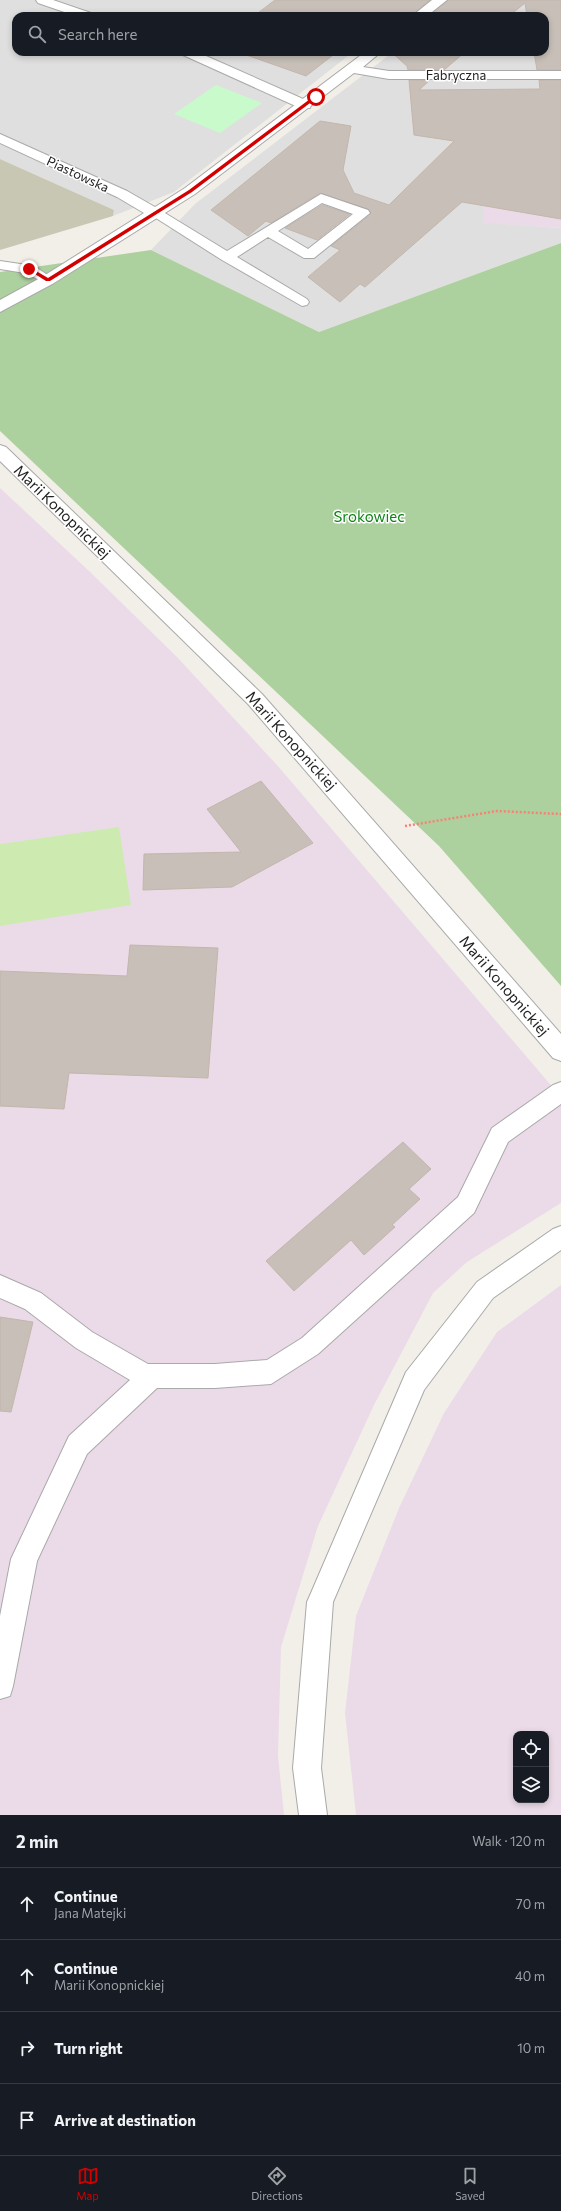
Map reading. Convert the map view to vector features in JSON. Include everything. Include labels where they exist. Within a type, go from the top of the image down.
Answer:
[{"type":"street","points":[[425,12],[440,0]]},
{"type":"street","points":[[0,307],[48,280],[190,191],[369,56]]},
{"type":"street","name":"Fabryczna","points":[[353,68],[369,73],[389,75],[561,75]]},
{"type":"street","name":"Piastowska","points":[[0,138],[122,194],[155,214]]},
{"type":"street","name":"Marii Konopnickiej","points":[[0,451],[255,699],[561,1051]]},
{"type":"lane","points":[[42,0],[76,12]]},
{"type":"lane","points":[[196,56],[305,105]]},
{"type":"lane","points":[[227,257],[268,231],[321,198],[363,213],[309,255],[268,231]]},
{"type":"lane","points":[[155,214],[302,302]]},
{"type":"lane","points":[[0,265],[29,269],[48,280]]},
{"type":"lane","points":[[0,1286],[33,1301],[84,1340],[146,1376],[214,1376],[271,1372],[310,1346],[466,1205],[500,1135],[561,1092]]},
{"type":"lane","points":[[313,1815],[307,1768],[320,1602],[415,1381],[485,1290],[561,1237]]},
{"type":"lane","points":[[0,1686],[24,1559],[78,1445],[152,1376]]},
{"type":"path","points":[[366,826],[414,826],[497,811],[561,814]]},
{"type":"shaded area","points":[[0,0],[419,0],[403,12],[12,12],[12,56],[348,56],[174,192],[113,216],[114,210],[0,159]]},
{"type":"shaded area","points":[[461,0],[561,0],[561,132],[483,222],[561,228],[561,243],[319,332],[151,250],[195,204],[388,56],[549,56],[549,12],[445,12]]},
{"type":"shaded area","points":[[561,132],[561,228],[483,223],[484,205]]},
{"type":"shaded area","points":[[0,159],[114,210],[113,216],[0,250]]},
{"type":"shaded area","points":[[0,488],[88,570],[177,657],[277,765],[561,1097],[561,1203],[467,1262],[433,1293],[374,1405],[318,1526],[281,1647],[278,1756],[284,1815],[0,1815]]},
{"type":"shaded area","points":[[561,1285],[561,1815],[356,1815],[345,1713],[356,1616],[399,1508],[444,1413],[497,1332]]},
{"type":"green space","points":[[216,85],[262,103],[220,133],[174,114]]},
{"type":"green space","name":"Srokowiec","points":[[561,243],[561,986],[439,846],[0,431],[0,272],[151,250],[319,332]]},
{"type":"green space","points":[[119,827],[131,905],[0,926],[0,844]]},
{"type":"building","points":[[275,0],[430,0],[416,12],[259,12]]},
{"type":"building","points":[[448,0],[561,0],[561,70],[537,70],[535,56],[549,56],[549,12],[526,12],[525,3],[514,12],[434,12]]},
{"type":"building","points":[[249,56],[332,56],[306,76]]},
{"type":"building","points":[[396,56],[460,56],[444,70],[408,70],[407,66]]},
{"type":"building","points":[[409,80],[430,80],[419,90],[540,89],[539,80],[561,80],[561,219],[462,202],[365,287],[360,284],[340,302],[308,277],[340,250],[331,246],[371,214],[368,209],[320,193],[271,223],[266,221],[248,236],[211,210],[320,121],[351,126],[343,170],[354,193],[389,205],[454,141],[414,135]]},
{"type":"building","points":[[322,205],[350,214],[317,240],[285,228]]},
{"type":"building","points":[[261,781],[313,843],[232,887],[143,890],[144,854],[241,852],[207,809]]},
{"type":"building","points":[[130,945],[218,948],[208,1078],[69,1073],[64,1109],[0,1106],[0,971],[127,976]]},
{"type":"building","points":[[403,1142],[431,1169],[409,1189],[420,1199],[392,1225],[395,1227],[364,1255],[351,1240],[294,1291],[266,1261]]},
{"type":"building","points":[[0,1317],[33,1322],[11,1412],[0,1411]]},
{"type":"route","points":[[29,269],[48,280],[190,191],[316,97]]}]
